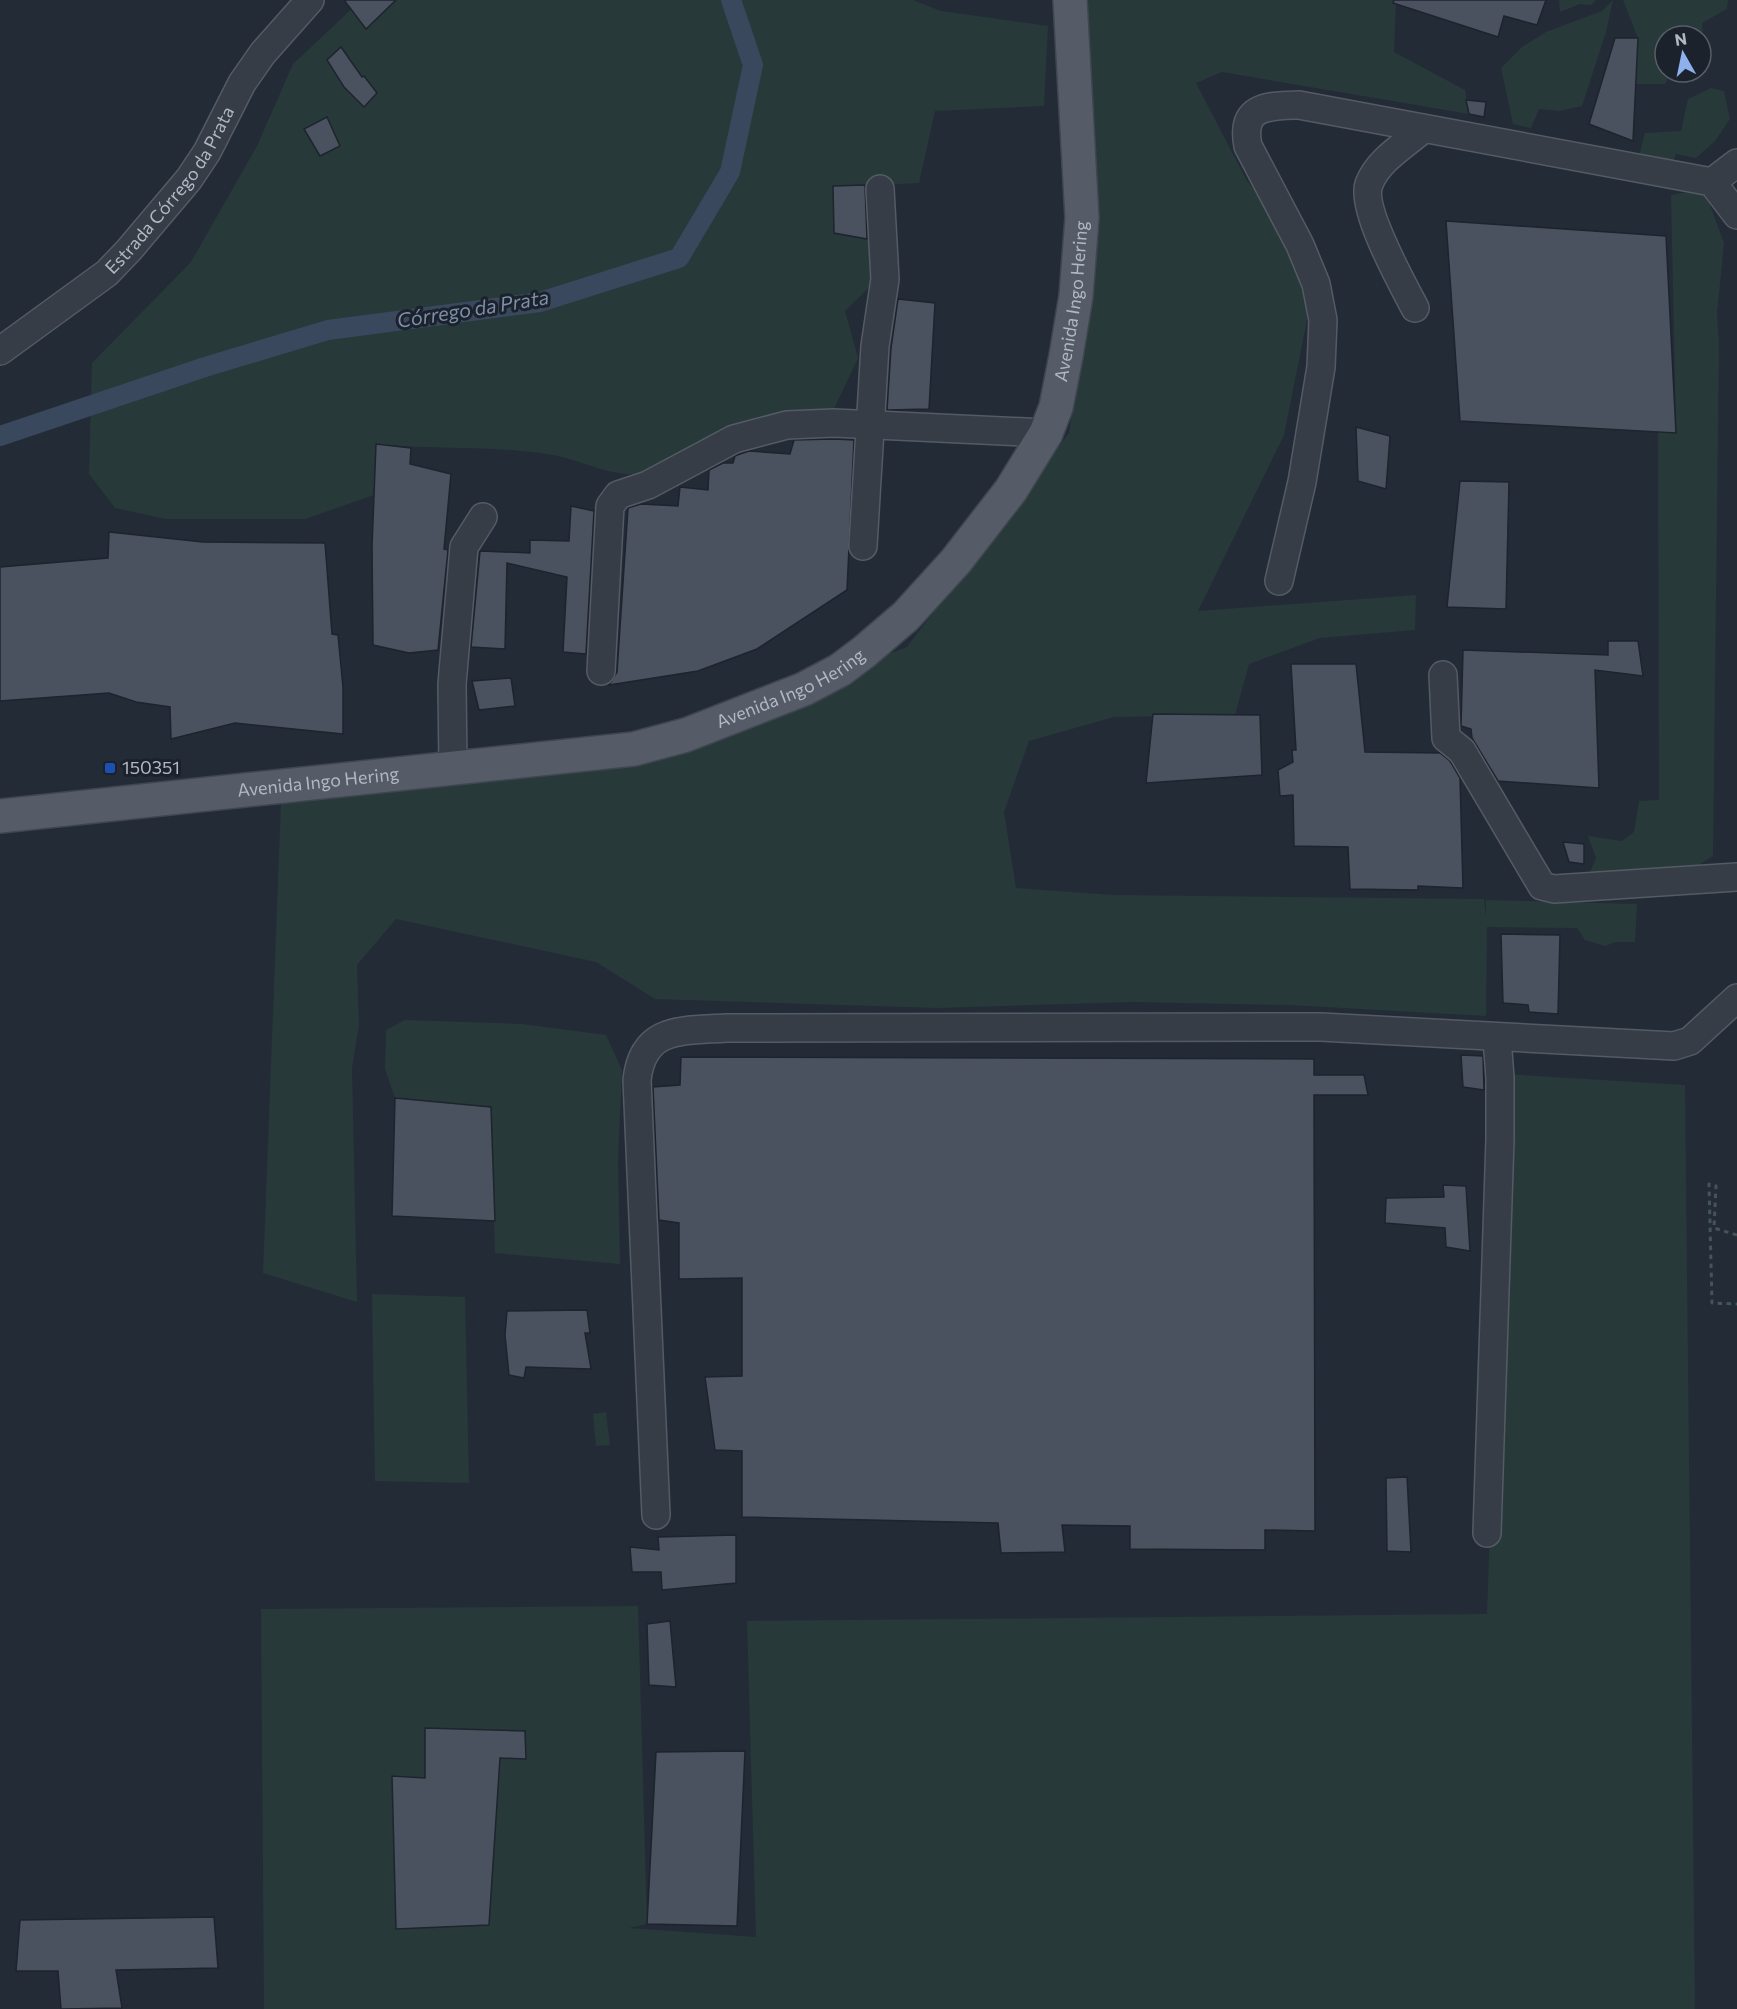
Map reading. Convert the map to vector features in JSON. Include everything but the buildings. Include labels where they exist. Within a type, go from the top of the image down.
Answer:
[{"type":"main road","name":"Avenida Ingo Hering","points":[[0,816],[634,748],[664,742],[804,689],[840,670],[906,616],[956,561],[1011,490],[1046,433],[1056,407],[1076,296],[1082,218],[1070,0]]},
{"type":"street","name":"Estrada Córrego da Prata","points":[[0,351],[106,273],[129,250],[189,179],[207,152],[242,83],[262,53],[310,0]]},
{"type":"street","points":[[1279,581],[1302,482],[1321,367],[1323,320],[1316,284],[1300,245],[1248,146],[1245,130],[1248,119],[1269,106],[1299,105],[1383,118],[1423,129],[1712,182],[1737,215]]},
{"type":"street","points":[[1415,308],[1382,242],[1371,210],[1368,186],[1380,166],[1423,129]]},
{"type":"street","points":[[1712,182],[1737,163]]},
{"type":"street","points":[[863,546],[874,346],[885,279],[880,189]]},
{"type":"street","points":[[601,671],[610,506],[618,495],[648,485],[734,439],[787,425],[871,424],[1046,433]]},
{"type":"street","points":[[453,768],[452,684],[464,547],[483,517]]},
{"type":"street","points":[[1443,675],[1446,738],[1462,752],[1542,886],[1554,889],[1634,886],[1737,877]]},
{"type":"street","points":[[656,1515],[637,1080],[639,1062],[649,1045],[659,1038],[676,1032],[726,1028],[1321,1028],[1497,1038],[1684,1044],[1737,998]]},
{"type":"street","points":[[1487,1533],[1500,1139],[1500,1078],[1497,1038]]},
{"type":"path","points":[[1737,1235],[1714,1228],[1714,1184],[1707,1187],[1712,1304],[1737,1304]]},
{"type":"shaded area","points":[[361,0],[913,0],[941,11],[1048,26],[1044,106],[935,111],[919,183],[833,187],[834,232],[877,241],[882,275],[845,311],[858,358],[834,409],[769,421],[721,434],[698,442],[652,469],[637,474],[616,473],[563,457],[531,452],[376,444],[374,495],[305,519],[166,519],[115,508],[89,474],[92,363],[191,262],[257,146],[293,64]]},
{"type":"shaded area","points":[[1086,0],[1396,0],[1394,52],[1465,90],[1469,114],[1222,72],[1196,83],[1247,181],[1286,225],[1312,295],[1284,435],[1198,611],[1416,595],[1415,630],[1320,638],[1249,664],[1235,715],[1114,717],[1029,741],[1004,812],[1016,888],[1114,895],[1484,899],[1486,917],[1486,900],[1637,904],[1635,942],[1616,942],[1605,946],[1585,940],[1577,928],[1487,927],[1486,1016],[1288,1005],[1131,1002],[938,1008],[655,999],[596,962],[396,919],[357,965],[359,1025],[352,1068],[357,1302],[263,1273],[281,803],[586,769],[907,647],[1069,433],[1100,222]]},
{"type":"shaded area","points":[[1559,0],[1596,0],[1591,5],[1580,4],[1560,12]]},
{"type":"shaded area","points":[[1613,0],[1606,32],[1582,106],[1560,111],[1539,109],[1531,128],[1513,124],[1501,68],[1522,47],[1546,32],[1602,11]]},
{"type":"shaded area","points":[[1623,0],[1728,0],[1727,9],[1702,24],[1653,24],[1653,84],[1636,84],[1638,38]]},
{"type":"shaded area","points":[[1711,88],[1724,91],[1730,119],[1715,141],[1696,158],[1676,154],[1673,163],[1639,157],[1645,133],[1681,131],[1688,99]]},
{"type":"shaded area","points":[[1704,189],[1724,243],[1717,314],[1719,343],[1713,856],[1690,870],[1587,879],[1596,858],[1588,836],[1622,841],[1634,832],[1639,801],[1659,800],[1658,432],[1676,432],[1671,195]]},
{"type":"shaded area","points":[[405,1020],[522,1024],[606,1035],[622,1070],[618,1160],[620,1264],[495,1253],[491,1108],[395,1098],[385,1069],[386,1030]]},
{"type":"shaded area","points":[[1505,1074],[1685,1085],[1695,2009],[264,2009],[261,1609],[638,1606],[647,1924],[629,1928],[756,1937],[747,1621],[1487,1614]]},
{"type":"shaded area","points":[[372,1294],[465,1297],[469,1483],[375,1481]]},
{"type":"shaded area","points":[[606,1412],[610,1445],[596,1446],[593,1414]]},
{"type":"waterway","name":"Córrego da Prata","points":[[0,436],[205,367],[328,330],[540,302],[679,258],[730,172],[753,65],[731,0]]},
{"type":"place","name":"150351","points":[[110,768]]}]
